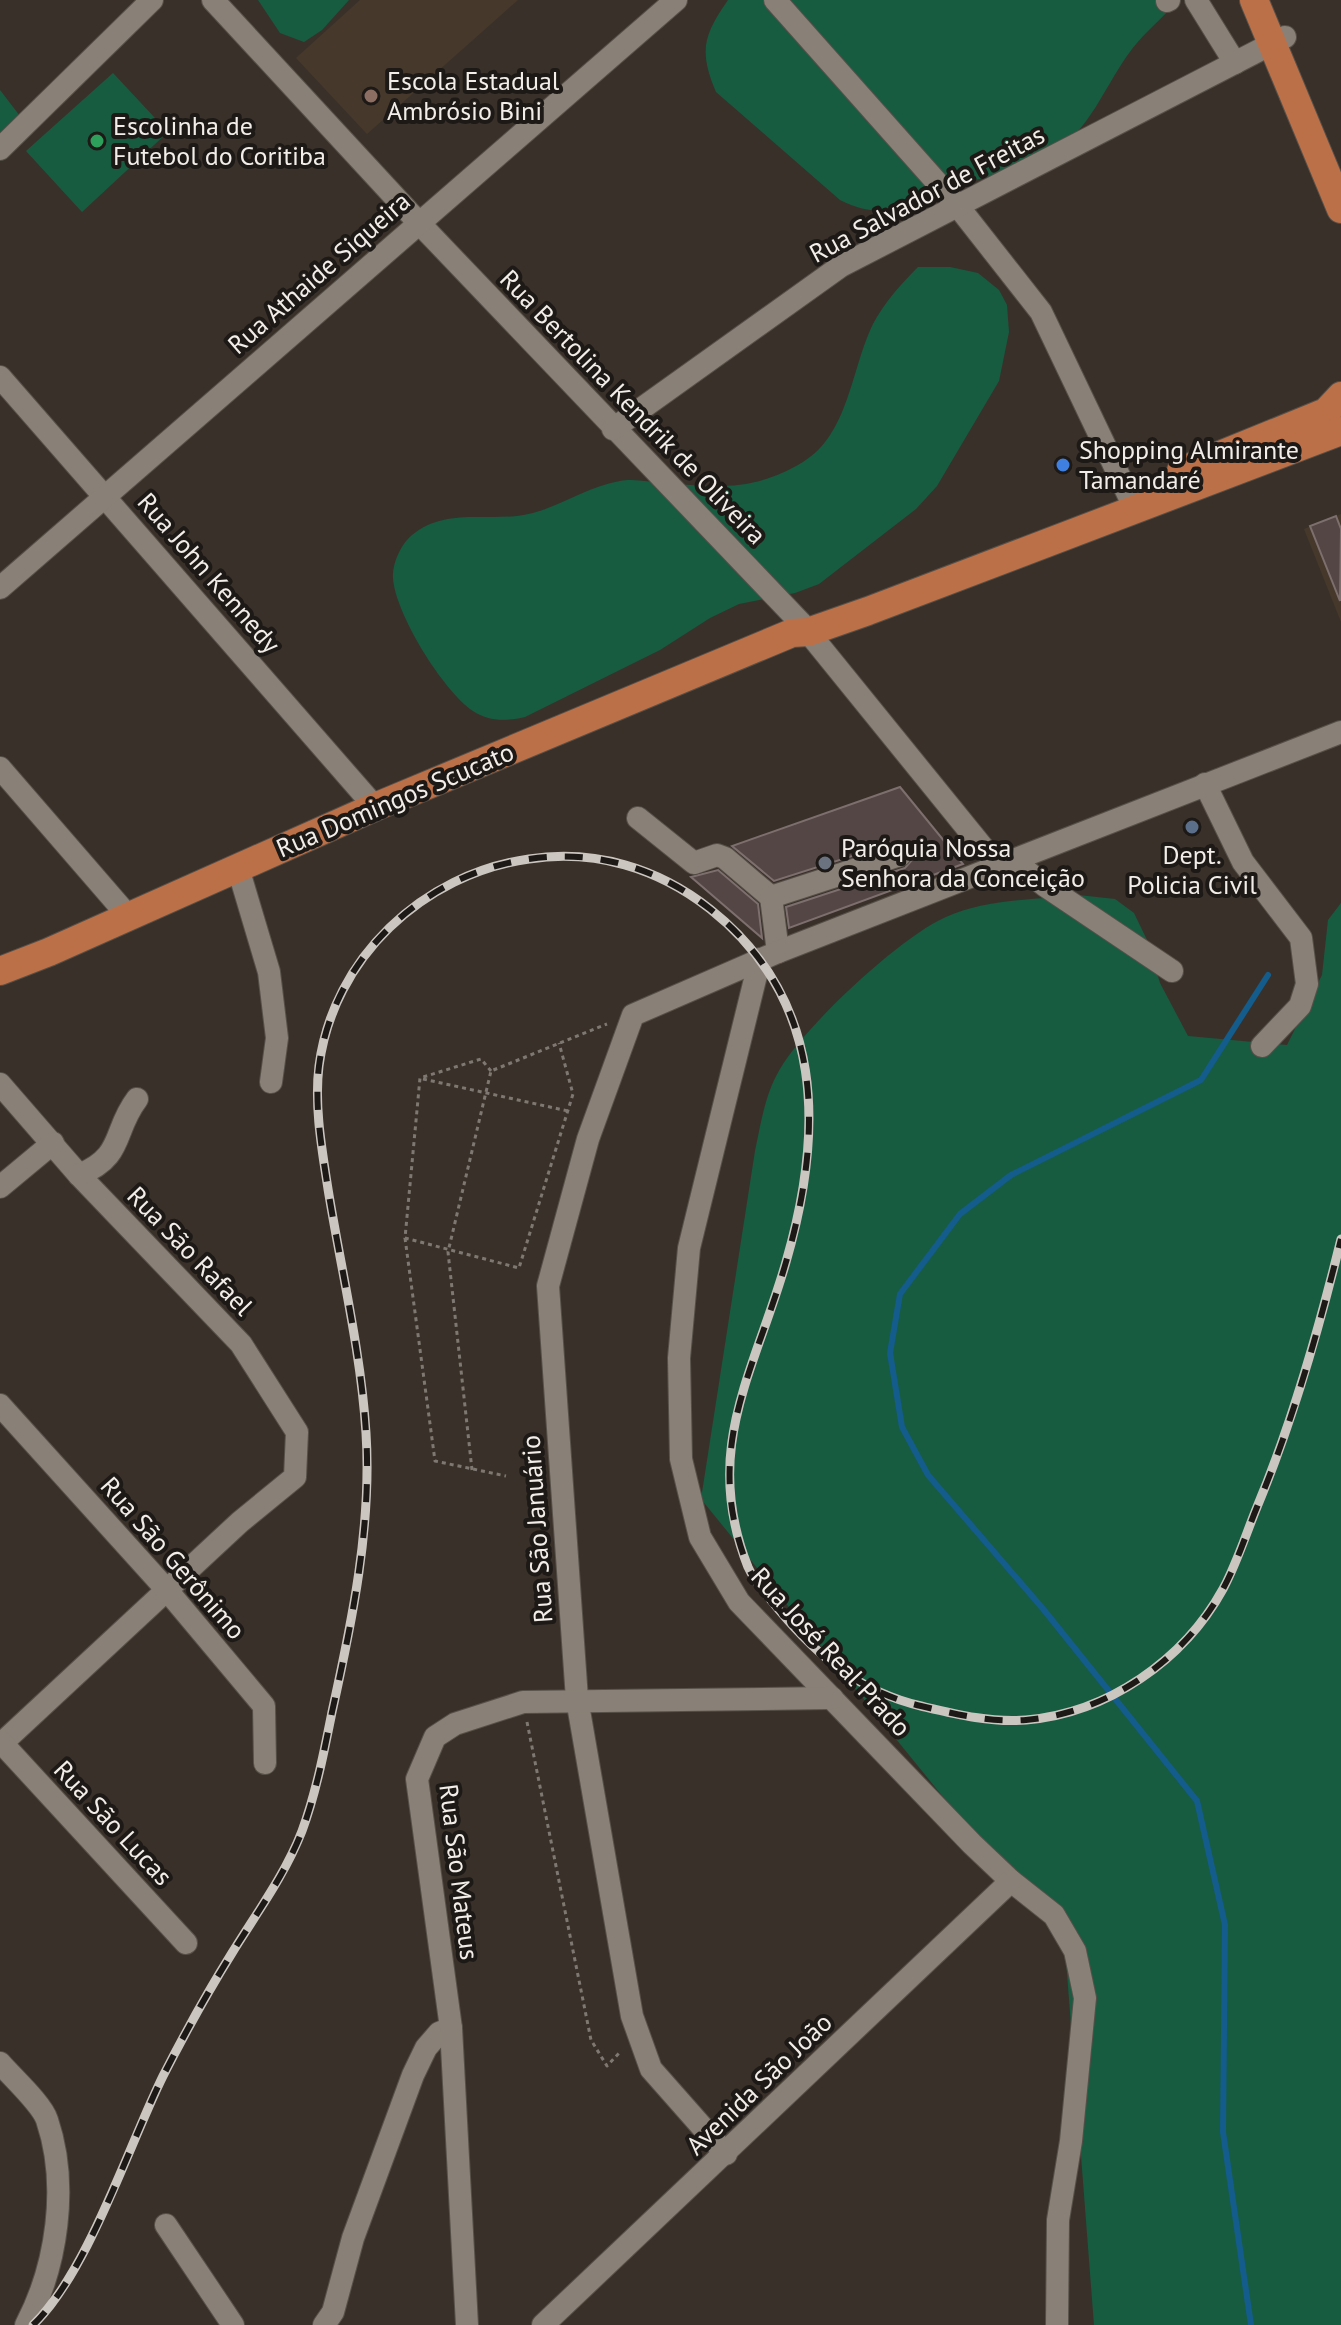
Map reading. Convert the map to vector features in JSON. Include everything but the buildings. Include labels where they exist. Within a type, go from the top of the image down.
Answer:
[{"type":"main road","points":[[1254,0],[1341,160]]},
{"type":"main road","points":[[1269,0],[1277,40],[1341,209]]},
{"type":"main road","name":"Rua Domingos Scucato","points":[[1131,501],[1326,412],[1341,396]]},
{"type":"main road","name":"Rua Domingos Scucato","points":[[0,971],[375,807],[800,629],[1131,501],[1341,431]]},
{"type":"street","points":[[0,149],[152,0]]},
{"type":"street","name":"Rua Bertolina Kendrik de Oliveira","points":[[213,0],[800,629],[1004,862],[1044,885],[1172,971]]},
{"type":"street","name":"Rua Athaide Siqueira","points":[[0,588],[676,0]]},
{"type":"street","points":[[775,0],[957,205],[1041,312],[1131,501]]},
{"type":"street","points":[[1196,0],[1235,63]]},
{"type":"street","name":"Rua Salvador de Freitas","points":[[613,429],[841,266],[1277,40]]},
{"type":"street","name":"Rua John Kennedy","points":[[0,377],[375,807]]},
{"type":"street","points":[[633,1015],[769,956],[1004,862],[1341,732]]},
{"type":"street","points":[[0,768],[129,917]]},
{"type":"street","points":[[1205,784],[1243,862],[1301,938],[1307,984],[1300,1006],[1262,1046]]},
{"type":"street","points":[[638,818],[694,863],[717,855],[725,858],[771,897]]},
{"type":"street","points":[[771,897],[900,855]]},
{"type":"street","points":[[238,868],[269,972],[277,1038],[271,1082]]},
{"type":"street","points":[[769,956],[771,897]]},
{"type":"street","name":"Rua José Real Prado","points":[[769,956],[689,1248],[679,1358],[681,1459],[700,1537],[739,1602],[1011,1881],[1054,1915],[1075,1951],[1085,1998],[1071,2141],[1058,2220],[1057,2325]]},
{"type":"street","name":"Rua São Januário","points":[[633,1015],[588,1139],[548,1286],[577,1699],[632,2016],[651,2069],[726,2154]]},
{"type":"street","name":"Rua São Rafael","points":[[0,1084],[79,1175],[241,1344],[297,1432],[295,1477],[166,1589]]},
{"type":"street","points":[[79,1175],[98,1167],[114,1152],[137,1099]]},
{"type":"street","points":[[0,1187],[53,1143]]},
{"type":"street","name":"Rua São Gerônimo","points":[[0,1405],[166,1589],[264,1706],[265,1763]]},
{"type":"street","points":[[1,1743],[166,1589]]},
{"type":"street","name":"Rua São Mateus","points":[[467,2325],[451,2028],[417,1779],[435,1737],[455,1724],[523,1702],[832,1698]]},
{"type":"street","name":"Rua São Lucas","points":[[1,1743],[186,1943]]},
{"type":"street","name":"Avenida São João","points":[[543,2325],[1011,1881]]},
{"type":"street","points":[[324,2325],[333,2312],[353,2238],[413,2075],[426,2048],[439,2033],[451,2028]]},
{"type":"street","points":[[0,2063],[47,2118],[59,2185],[43,2293],[26,2325]]},
{"type":"street","points":[[166,2225],[233,2325]]},
{"type":"path","points":[[491,1071],[633,1015]]},
{"type":"path","points":[[405,1238],[448,1252],[519,1268],[573,1094],[559,1043]]},
{"type":"path","points":[[420,1078],[481,1059],[491,1071]]},
{"type":"path","points":[[472,1470],[448,1252],[491,1071]]},
{"type":"path","points":[[420,1078],[568,1111]]},
{"type":"path","points":[[420,1078],[405,1238],[435,1461],[506,1476]]},
{"type":"path","points":[[523,1702],[591,2040],[607,2066],[620,2055],[632,2016]]},
{"type":"shaded area","name":"Escola Estadual Ambrósio Bini","points":[[360,0],[518,0],[367,134],[296,58]]},
{"type":"shaded area","points":[[1341,514],[1341,622],[1304,529]]},
{"type":"green space","points":[[258,0],[349,0],[322,30],[304,42],[280,33]]},
{"type":"green space","points":[[728,0],[1178,0],[1132,49],[1096,107],[1063,146],[1025,166],[950,187],[896,208],[872,210],[840,200],[716,92],[707,65],[706,44],[713,24]]},
{"type":"green space","name":"Escolinha de Futebol do Coritiba","points":[[113,73],[168,132],[82,212],[26,151]]},
{"type":"green space","points":[[0,90],[33,133],[0,161]]},
{"type":"green space","points":[[918,267],[950,267],[978,273],[999,290],[1007,305],[1009,332],[999,381],[937,486],[916,509],[819,584],[795,593],[739,604],[710,618],[660,650],[525,717],[505,720],[479,715],[448,687],[422,650],[396,593],[393,573],[396,561],[412,535],[424,527],[450,519],[531,514],[594,488],[620,481],[734,485],[785,472],[818,450],[830,435],[840,418],[873,324],[893,294]]},
{"type":"green space","points":[[1078,895],[1115,899],[1134,913],[1147,940],[1160,983],[1188,1036],[1287,1045],[1322,975],[1328,920],[1341,903],[1341,2325],[1094,2325],[1065,1947],[701,1499],[755,1151],[767,1099],[780,1069],[831,1007],[904,943],[927,928],[946,917],[977,907]]},
{"type":"waterway","points":[[1251,2325],[1223,2132],[1225,1925],[1197,1801],[1044,1610],[928,1475],[902,1427],[890,1353],[900,1294],[960,1214],[1011,1175],[1201,1080],[1268,975]]},
{"type":"railway","points":[[33,2325],[72,2274],[89,2242],[171,2061],[287,1863],[302,1831],[316,1787],[359,1573],[367,1468],[360,1372],[321,1143],[317,1097],[319,1066],[328,1027],[343,990],[364,957],[390,928],[420,903],[453,882],[490,868],[529,859],[578,857],[625,865],[669,882],[710,909],[748,945],[776,984],[795,1026],[805,1070],[809,1117],[806,1164],[786,1262],[738,1411],[731,1447],[730,1485],[735,1524],[751,1573],[794,1627],[842,1670],[899,1700],[986,1719],[1013,1721],[1056,1715],[1086,1707],[1114,1694],[1165,1660],[1187,1638],[1207,1615],[1223,1589],[1270,1474],[1304,1374],[1341,1239]]},
{"type":"place","name":"Escola Estadual Ambrósio Bini","points":[[371,96]]},
{"type":"place","name":"Escolinha de Futebol do Coritiba","points":[[97,141]]},
{"type":"place","name":"Shopping Almirante Tamandaré","points":[[1063,465]]},
{"type":"place","name":"Dept. Policia Civil","points":[[1192,827]]},
{"type":"place","name":"Paróquia Nossa Senhora da Conceição","points":[[825,863]]}]
